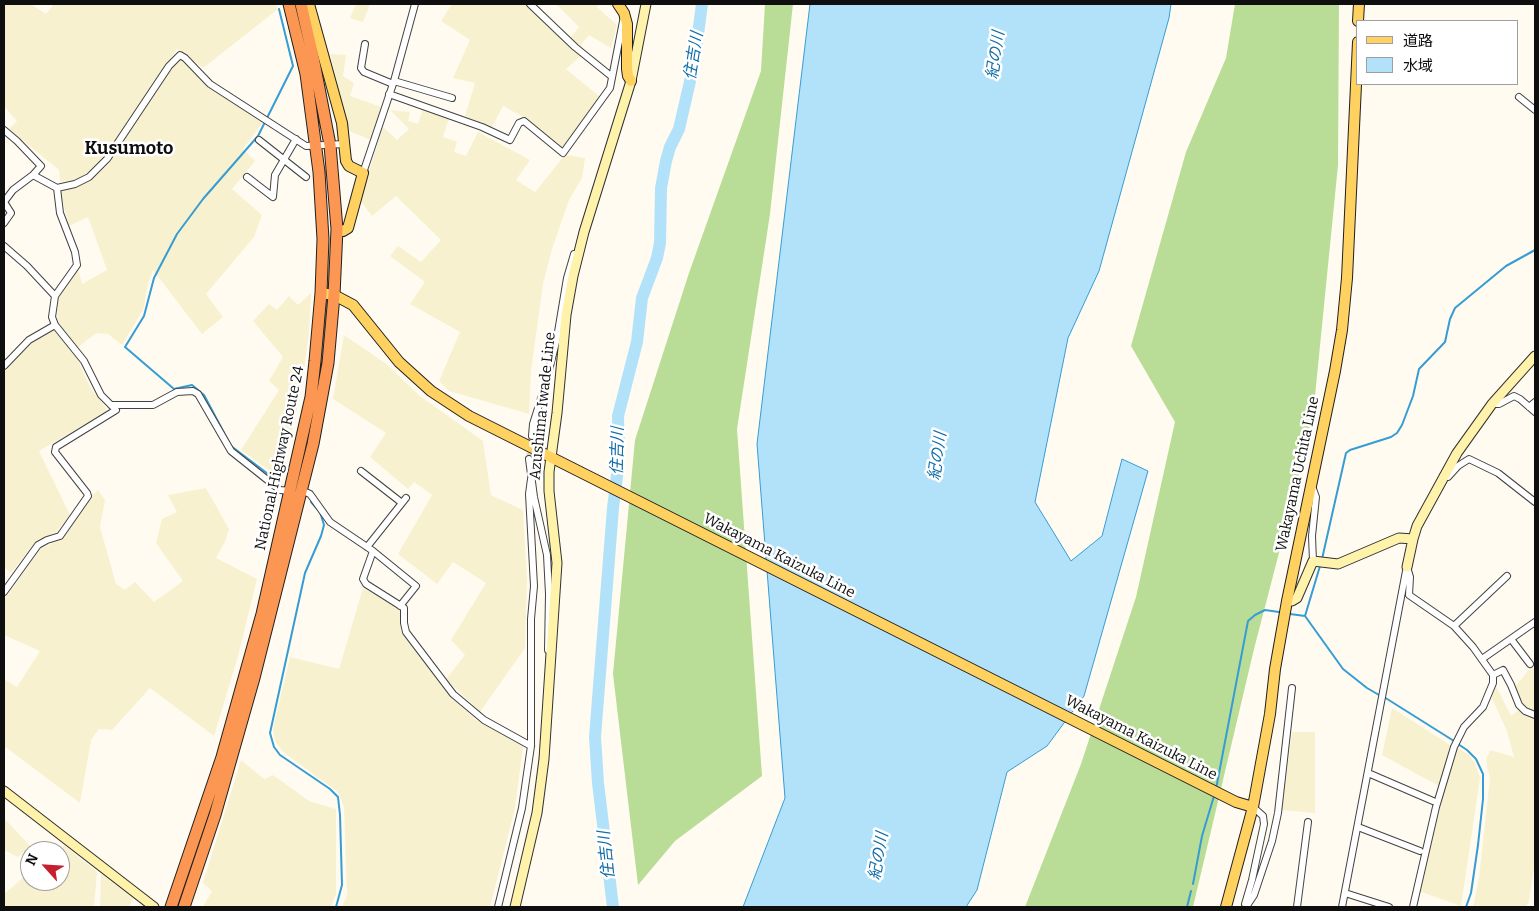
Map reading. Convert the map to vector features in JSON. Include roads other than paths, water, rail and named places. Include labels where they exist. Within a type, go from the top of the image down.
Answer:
[{"type":"highway","name":"National Highway Route 24","points":[[184,907],[215,815],[254,678],[296,490],[311,397],[322,293],[323,240],[320,172],[306,74],[289,4]]},
{"type":"highway","name":"National Highway Route 24","points":[[171,907],[222,757],[296,490],[313,444],[328,363],[337,231],[330,145],[301,4]]},
{"type":"main road","points":[[309,4],[342,123],[345,156],[349,166],[363,173],[348,228],[343,231],[337,231]]},
{"type":"main road","points":[[618,4],[624,13],[627,24],[627,69],[628,76],[632,81]]},
{"type":"main road","name":"Azushima Iwade Line","points":[[515,907],[537,813],[544,759],[557,563],[548,492],[566,315],[584,232],[632,81],[646,4]]},
{"type":"main road","points":[[1358,20],[1359,4]]},
{"type":"main road","name":"Wakayama Uchita Line","points":[[1226,907],[1253,807],[1270,714],[1275,669],[1287,602],[1342,330],[1356,83]]},
{"type":"main road","name":"Wakayama Kaizuka Line","points":[[322,293],[334,295],[353,305],[399,362],[431,391],[469,416],[563,465],[1236,802],[1253,807]]},
{"type":"main road","points":[[1407,567],[1417,526],[1443,476],[1492,404],[1535,356]]},
{"type":"main road","points":[[1287,602],[1297,598],[1315,561],[1338,564],[1399,538],[1413,538]]},
{"type":"main road","points":[[4,791],[154,907]]},
{"type":"street","points":[[363,173],[393,82],[415,4]]},
{"type":"street","points":[[530,4],[575,47],[611,76]]},
{"type":"street","points":[[389,94],[482,127],[510,140],[519,123],[524,120],[563,153],[610,88],[624,13]]},
{"type":"street","points":[[365,44],[361,68],[364,72],[452,98]]},
{"type":"street","points":[[33,175],[56,188],[76,184],[89,177],[107,159],[169,66],[180,55],[210,84],[306,146],[344,144]]},
{"type":"street","points":[[1519,97],[1535,110]]},
{"type":"street","points":[[4,130],[41,166],[40,169],[13,190],[4,202],[11,214],[4,223]]},
{"type":"street","points":[[247,177],[272,197],[275,175],[296,139]]},
{"type":"street","points":[[259,140],[306,177]]},
{"type":"street","points":[[4,592],[38,545],[60,536],[88,496],[82,485],[55,452],[56,447],[116,410],[101,395],[84,361],[55,325],[52,317],[55,296],[77,265],[75,252],[60,213],[56,188]]},
{"type":"street","points":[[532,436],[533,424],[557,338],[567,278],[578,243],[584,232]]},
{"type":"street","points":[[4,246],[27,266],[55,296]]},
{"type":"street","points":[[4,366],[29,340],[55,325]]},
{"type":"street","points":[[111,406],[153,404],[178,392],[193,391],[198,394],[230,451],[280,490],[296,490],[310,494],[330,522],[373,551],[416,586],[400,606]]},
{"type":"street","points":[[1492,404],[1499,404],[1514,396],[1535,412]]},
{"type":"street","points":[[1530,407],[1535,402]]},
{"type":"street","points":[[498,907],[522,808],[531,746],[531,618],[534,586],[530,459]]},
{"type":"street","points":[[1443,476],[1448,477],[1458,466],[1469,459],[1498,473],[1535,502]]},
{"type":"street","points":[[361,471],[404,501],[367,547]]},
{"type":"street","points":[[531,479],[547,555],[549,594],[547,642],[551,671]]},
{"type":"street","points":[[1311,484],[1316,497],[1312,536],[1315,561]]},
{"type":"street","points":[[373,551],[363,579],[366,584],[404,608],[406,632],[453,694],[484,720],[531,746]]},
{"type":"street","points":[[1407,567],[1410,577],[1409,595],[1454,626],[1493,675],[1493,683],[1483,707],[1464,727],[1454,746],[1436,807],[1412,907]]},
{"type":"street","points":[[1342,907],[1407,567]]},
{"type":"street","points":[[1454,626],[1507,576]]},
{"type":"street","points":[[1482,659],[1535,622]]},
{"type":"street","points":[[1511,639],[1530,664]]},
{"type":"street","points":[[1493,675],[1503,670],[1519,705],[1525,711],[1535,715]]},
{"type":"street","points":[[1245,907],[1254,895],[1272,841],[1278,813],[1292,688]]},
{"type":"street","points":[[1368,773],[1433,801]]},
{"type":"street","points":[[1245,907],[1264,824],[1264,816],[1253,807]]},
{"type":"street","points":[[1297,907],[1308,822]]},
{"type":"street","points":[[1358,827],[1420,851]]},
{"type":"street","points":[[1345,893],[1389,907]]},
{"type":"water","name":"紀の川","points":[[810,4],[1171,4],[1169,18],[1099,271],[1068,338],[1035,502],[1071,561],[1102,536],[1122,459],[1148,471],[1084,696],[1047,746],[1007,772],[977,890],[966,907],[743,907],[785,798],[757,444]]},
{"type":"waterway","name":"住吉川","points":[[613,907],[598,783],[595,737],[613,508],[619,460],[618,416],[637,342],[642,298],[657,258],[660,243],[661,188],[670,147],[679,129],[694,64],[702,4]]},
{"type":"waterway","points":[[279,9],[293,66],[258,136],[203,199],[177,234],[154,278],[144,316],[125,347],[174,389],[192,385],[204,395],[231,446],[280,483]]},
{"type":"waterway","points":[[1322,559],[1346,453],[1391,437],[1397,433],[1413,396],[1419,369],[1445,342],[1450,319],[1455,308],[1506,266],[1535,250]]},
{"type":"waterway","points":[[311,502],[320,512],[324,525],[305,573],[270,733],[274,747],[280,755],[330,789],[338,797],[342,885],[336,907]]},
{"type":"waterway","points":[[1305,616],[1320,566]]},
{"type":"waterway","points":[[1216,789],[1248,621],[1265,610],[1279,612]]},
{"type":"waterway","points":[[1290,614],[1305,616],[1343,669],[1379,695]]},
{"type":"waterway","points":[[1384,697],[1454,741]]},
{"type":"waterway","points":[[1458,744],[1476,759],[1483,774],[1483,799],[1478,845],[1471,893],[1466,907]]},
{"type":"waterway","points":[[1193,884],[1202,836],[1214,796]]},
{"type":"waterway","points":[[1187,907],[1191,891]]},
{"type":"tunnel","points":[[529,459],[532,436]]},
{"type":"district","name":"Kusumoto","points":[[129,149]]}]
